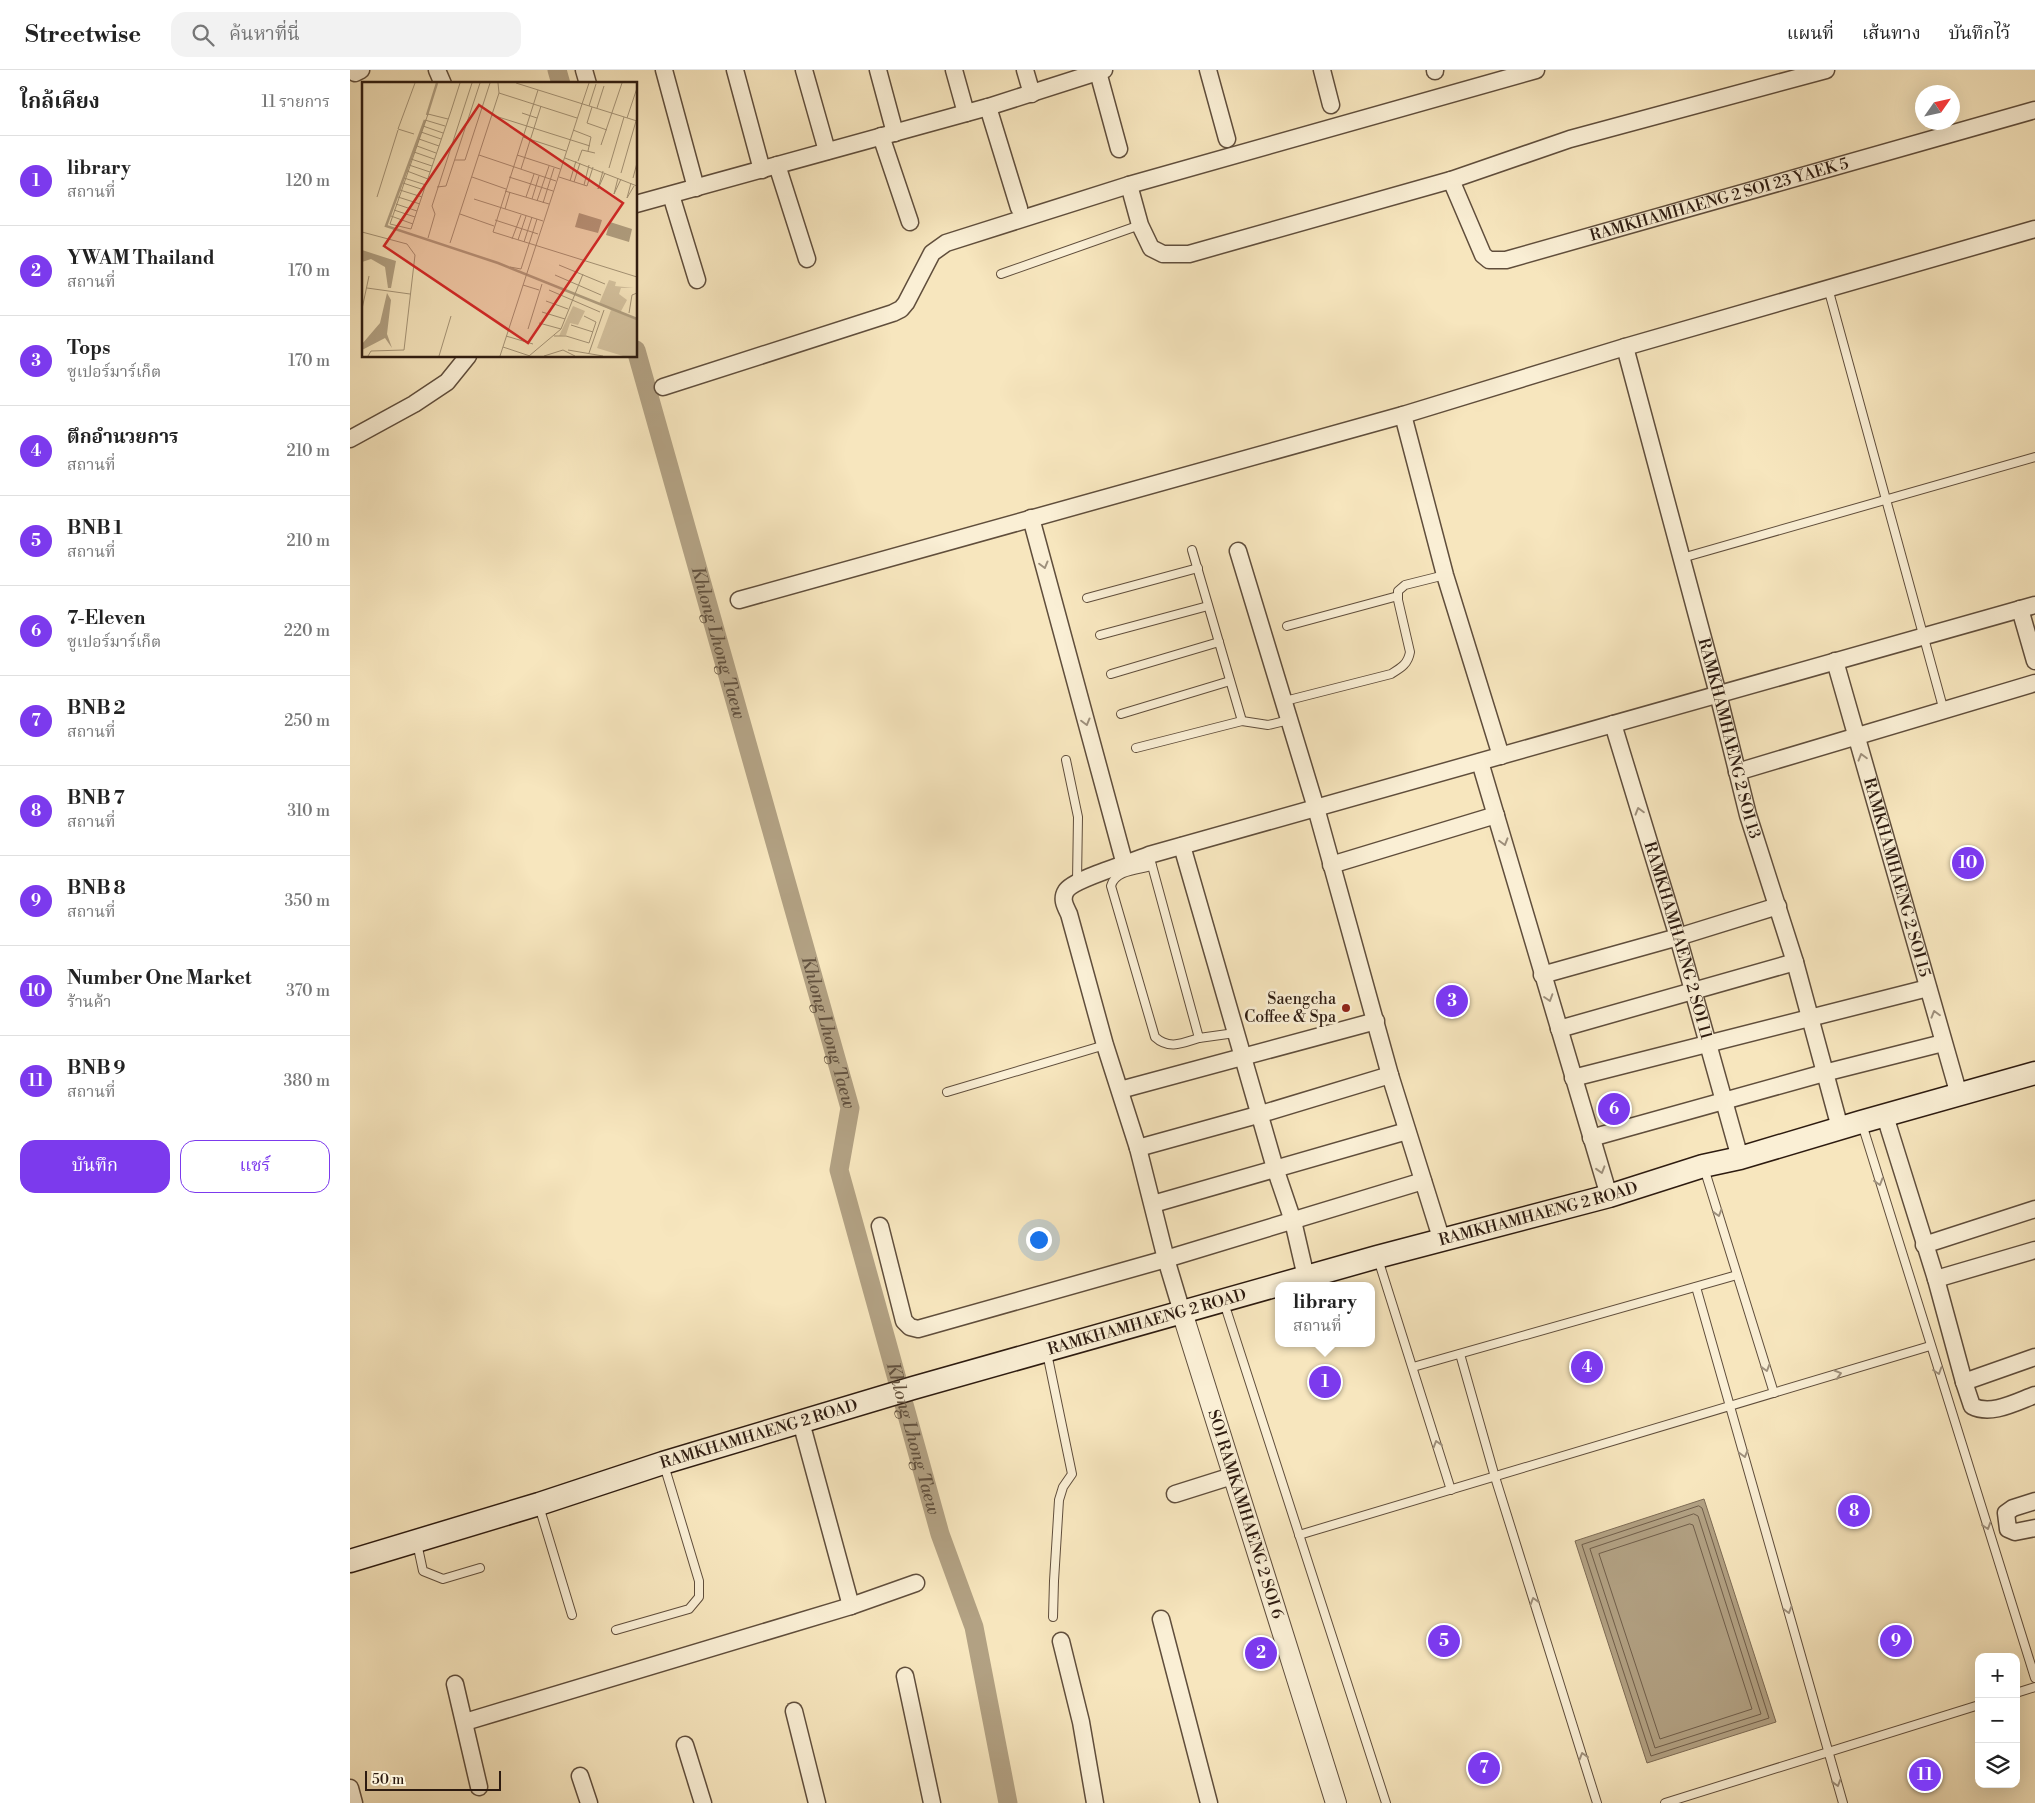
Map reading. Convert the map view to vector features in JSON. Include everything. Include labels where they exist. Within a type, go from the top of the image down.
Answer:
[{"type":"main road","name":"RAMKHAMHAENG 2 ROAD","points":[[1292,1282],[1377,1257],[1608,1196],[1703,1166],[1740,1158],[2035,1073]]},
{"type":"main road","name":"RAMKHAMHAENG 2 ROAD","points":[[350,1562],[663,1463],[913,1388],[1182,1312],[1225,1306],[1275,1288]]},
{"type":"street","points":[[437,70],[441,82]]},
{"type":"street","points":[[664,70],[696,188]]},
{"type":"street","points":[[735,70],[770,167],[807,259]]},
{"type":"street","points":[[804,70],[827,151]]},
{"type":"street","points":[[878,70],[888,134],[910,222]]},
{"type":"street","points":[[954,70],[966,113]]},
{"type":"street","points":[[1025,70],[1032,94]]},
{"type":"street","points":[[1208,70],[1227,139]]},
{"type":"street","points":[[1322,70],[1332,105]]},
{"type":"street","points":[[663,387],[901,309],[906,303],[932,252],[938,247],[1129,185],[1536,70]]},
{"type":"street","points":[[1129,185],[1140,225],[1151,248],[1163,254],[1188,254],[1451,180],[1570,139],[1826,70]]},
{"type":"street","points":[[638,203],[988,107],[1032,94],[1093,72],[1119,149]]},
{"type":"street","points":[[988,107],[1019,208]]},
{"type":"street","name":"RAMKHAMHAENG 2 SOI 23 YAEK 5","points":[[1451,180],[1483,255],[1489,260],[1506,260],[2035,110]]},
{"type":"street","points":[[671,195],[697,280]]},
{"type":"street","points":[[739,600],[1403,415],[1625,347],[1828,288],[2034,234]]},
{"type":"street","name":"RAMKHAMHAENG 2 SOI 13","points":[[1625,347],[1718,694],[1748,815],[1795,962],[1840,1128]]},
{"type":"street","points":[[350,439],[414,404],[447,382],[466,358]]},
{"type":"street","points":[[1403,415],[1446,575],[1501,756]]},
{"type":"street","points":[[1031,518],[1125,865]]},
{"type":"street","points":[[1238,551],[1285,701],[1390,1074],[1442,1241]]},
{"type":"street","points":[[1182,1312],[1166,1259],[1138,1148],[1105,1045],[1069,914],[1063,903],[1066,892],[1077,881],[1125,865],[1151,861],[1182,846],[2028,607],[2035,661]]},
{"type":"street","name":"RAMKHAMHAENG 2 SOI 15","points":[[1835,661],[1959,1095]]},
{"type":"street","points":[[1737,772],[2035,683]]},
{"type":"street","name":"RAMKHAMHAENG 2 SOI 11","points":[[1613,724],[1678,937],[1740,1158]]},
{"type":"street","points":[[1480,762],[1608,1196]]},
{"type":"street","points":[[1331,865],[1496,815]]},
{"type":"street","points":[[1182,846],[1242,1057],[1293,1221],[1306,1277]]},
{"type":"street","points":[[1542,975],[1678,937],[1778,906]]},
{"type":"street","points":[[1559,1029],[1795,962]]},
{"type":"street","points":[[1573,1078],[1809,1016],[1928,988]]},
{"type":"street","points":[[1120,1090],[1376,1020]]},
{"type":"street","points":[[1591,1138],[1824,1073],[1943,1043]]},
{"type":"street","points":[[1138,1148],[1261,1114],[1390,1074]]},
{"type":"street","points":[[1885,1116],[1936,1279],[1972,1406],[1980,1410],[1990,1410],[2035,1396]]},
{"type":"street","points":[[1153,1204],[1407,1131]]},
{"type":"street","points":[[880,1226],[904,1321],[910,1328],[918,1329],[1166,1259],[1423,1182]]},
{"type":"street","points":[[1924,1245],[2035,1209]]},
{"type":"street","points":[[1936,1279],[2035,1250]]},
{"type":"street","name":"SOI RAMKAMHAENG 2 SOI 6","points":[[1182,1312],[1336,1803]]},
{"type":"street","points":[[1964,1382],[2035,1357]]},
{"type":"street","points":[[801,1422],[850,1606]]},
{"type":"street","points":[[1175,1494],[1232,1476]]},
{"type":"street","points":[[2035,1501],[2013,1508],[2006,1514],[2008,1529],[2015,1532],[2035,1528]]},
{"type":"street","points":[[465,1722],[850,1606],[916,1583]]},
{"type":"street","points":[[1161,1619],[1209,1803]]},
{"type":"street","points":[[1061,1641],[1081,1722],[1095,1803]]},
{"type":"street","points":[[905,1676],[932,1803]]},
{"type":"street","points":[[455,1684],[479,1787]]},
{"type":"street","points":[[794,1711],[818,1803]]},
{"type":"street","points":[[686,1746],[703,1803]]},
{"type":"street","points":[[580,1776],[589,1803]]},
{"type":"street","points":[[350,1788],[354,1803]]},
{"type":"lane","points":[[1002,274],[1140,225]]},
{"type":"lane","points":[[1828,288],[1944,710]]},
{"type":"lane","points":[[1682,558],[1797,527],[1886,499],[2035,457]]},
{"type":"lane","points":[[1192,550],[1242,721]]},
{"type":"lane","points":[[1087,598],[1198,568]]},
{"type":"lane","points":[[1285,701],[1391,674],[1402,668],[1409,659],[1410,652],[1398,591],[1405,585],[1446,575]]},
{"type":"lane","points":[[1287,626],[1398,596]]},
{"type":"lane","points":[[1100,635],[1208,606]]},
{"type":"lane","points":[[1111,674],[1219,642]]},
{"type":"lane","points":[[1121,714],[1230,681]]},
{"type":"lane","points":[[1136,748],[1242,721],[1268,725],[1290,720]]},
{"type":"lane","points":[[1066,760],[1078,817],[1077,881]]},
{"type":"lane","points":[[1199,1038],[1151,861],[1118,875],[1113,880],[1111,886],[1155,1037],[1162,1044],[1173,1045],[1199,1038],[1235,1033]]},
{"type":"lane","points":[[947,1092],[1105,1045]]},
{"type":"lane","points":[[1861,1122],[2035,1678]]},
{"type":"lane","points":[[1703,1166],[1774,1393]]},
{"type":"lane","points":[[1377,1257],[1451,1490]]},
{"type":"lane","points":[[1412,1367],[1737,1275]]},
{"type":"lane","points":[[1696,1287],[1843,1803]]},
{"type":"lane","points":[[1225,1306],[1386,1803]]},
{"type":"lane","points":[[1299,1536],[1930,1346]]},
{"type":"lane","points":[[1046,1351],[1072,1474],[1063,1487],[1059,1500],[1054,1581],[1054,1617]]},
{"type":"lane","points":[[1460,1354],[1495,1477],[1597,1803]]},
{"type":"lane","points":[[616,1630],[688,1609],[699,1597],[699,1581],[663,1463]]},
{"type":"lane","points":[[538,1504],[572,1614]]},
{"type":"lane","points":[[416,1541],[423,1571],[443,1579],[480,1568]]},
{"type":"lane","points":[[2020,1692],[2035,1687]]},
{"type":"lane","points":[[1665,1803],[1828,1754],[1975,1706]]},
{"type":"water","points":[[1704,1499],[1776,1722],[1647,1763],[1575,1541]]},
{"type":"waterway","name":"Khlong Lhong Taew","points":[[557,70],[560,82]]},
{"type":"waterway","name":"Khlong Lhong Taew","points":[[638,357],[850,1108],[839,1170],[940,1534],[974,1627],[1008,1803]]},
{"type":"place","name":"Number One Market","points":[[1968,863]]},
{"type":"place","name":"Tops","points":[[1452,1001]]},
{"type":"place","name":"Saengcha Coffee & Spa","points":[[1346,1008]]},
{"type":"place","name":"7-Eleven","points":[[1614,1109]]},
{"type":"place","name":"ตึกอำนวยการ","points":[[1587,1367]]},
{"type":"place","name":"library","points":[[1325,1382]]},
{"type":"place","name":"BNB 7","points":[[1854,1511]]},
{"type":"place","name":"BNB 1","points":[[1444,1641]]},
{"type":"place","name":"BNB 8","points":[[1896,1641]]},
{"type":"place","name":"YWAM Thailand","points":[[1261,1653]]},
{"type":"place","name":"BNB 2","points":[[1484,1768]]},
{"type":"place","name":"BNB 9","points":[[1925,1775]]}]
